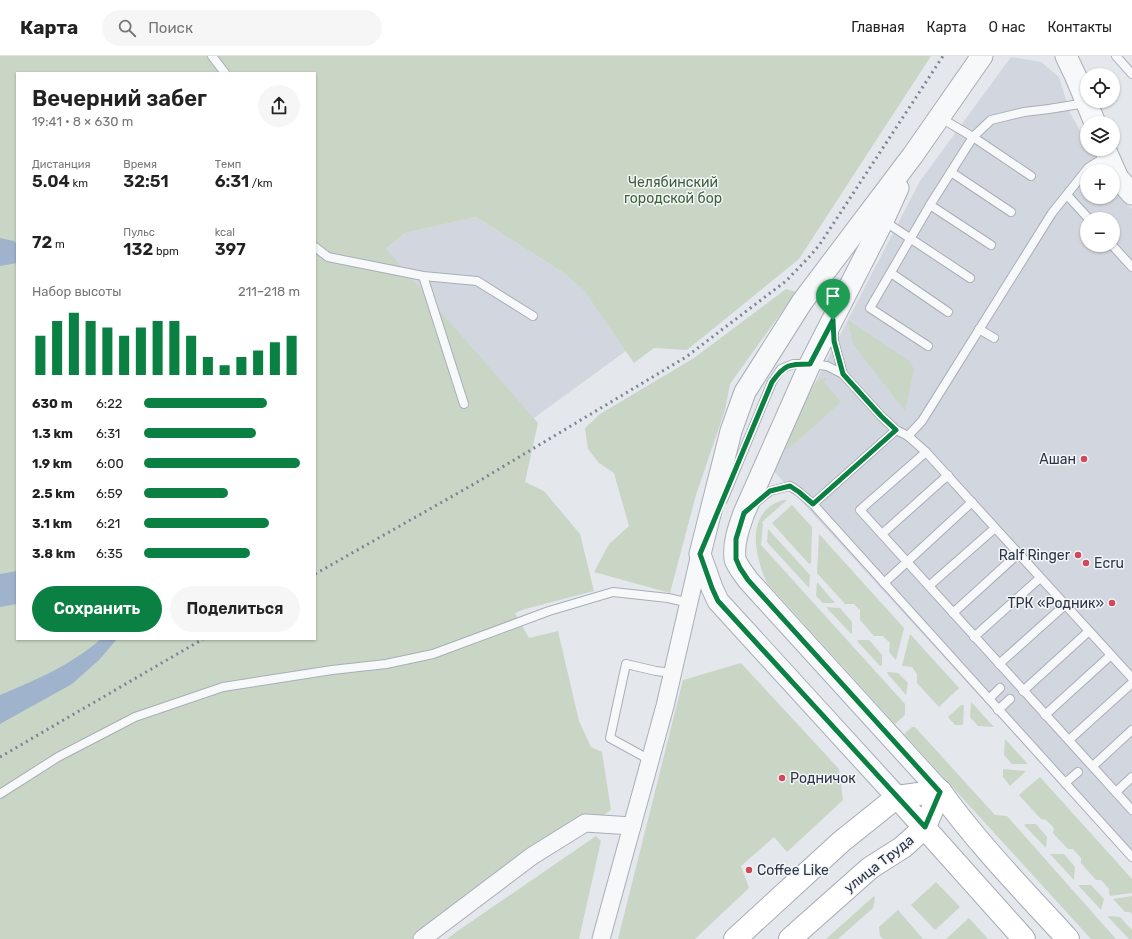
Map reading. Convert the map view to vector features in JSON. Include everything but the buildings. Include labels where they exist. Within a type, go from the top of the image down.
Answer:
[{"type":"main road","points":[[735,939],[842,840],[897,797],[940,792],[988,852],[1068,939]]},
{"type":"main road","name":"улица Труда","points":[[790,939],[870,868],[903,846],[925,827],[940,792]]},
{"type":"main road","points":[[897,797],[1024,939]]},
{"type":"street","points":[[602,939],[673,673],[700,554],[731,431],[745,392],[802,302],[913,155],[982,56]]},
{"type":"street","points":[[1066,56],[1080,87]]},
{"type":"street","points":[[913,155],[884,221],[810,364],[744,513],[736,539],[736,559],[748,580],[940,792]]},
{"type":"street","points":[[1107,156],[1118,178],[1132,194]]},
{"type":"street","points":[[700,554],[718,601],[897,797]]},
{"type":"street","points":[[422,939],[532,856],[585,823],[632,826]]},
{"type":"lane","points":[[212,56],[223,72]]},
{"type":"lane","points":[[1116,56],[1132,74]]},
{"type":"lane","points":[[928,346],[870,308],[930,205],[973,137],[991,120],[1024,112],[1080,104]]},
{"type":"lane","points":[[939,116],[1031,176]]},
{"type":"lane","points":[[908,436],[922,421],[1052,213],[1088,168],[1102,156]]},
{"type":"lane","points":[[951,172],[1011,212]]},
{"type":"lane","points":[[1067,195],[1083,212]]},
{"type":"lane","points":[[930,205],[991,245]]},
{"type":"lane","points":[[884,221],[970,278]]},
{"type":"lane","points":[[316,248],[328,257],[423,276],[477,281],[533,316]]},
{"type":"lane","points":[[1118,252],[1132,267]]},
{"type":"lane","points":[[891,273],[948,312]]},
{"type":"lane","points":[[423,276],[464,404]]},
{"type":"lane","points":[[833,320],[834,341],[843,374]]},
{"type":"lane","points":[[980,328],[994,338]]},
{"type":"lane","points":[[700,554],[772,382],[781,369],[793,364],[828,366],[843,374],[881,416],[896,430],[908,436],[926,452],[1132,678]]},
{"type":"lane","points":[[813,504],[896,430]]},
{"type":"lane","points":[[926,452],[860,510],[1132,810]]},
{"type":"lane","points":[[882,534],[948,475]]},
{"type":"lane","points":[[744,513],[770,491],[790,486],[813,504],[1132,857]]},
{"type":"lane","points":[[884,583],[972,502]]},
{"type":"lane","points":[[929,586],[995,528]]},
{"type":"lane","points":[[953,613],[1019,553]]},
{"type":"lane","points":[[974,637],[1040,578]]},
{"type":"lane","points":[[0,794],[58,757],[135,717],[223,687],[332,670],[386,664],[433,654],[549,611],[614,592],[668,598],[690,603]]},
{"type":"lane","points":[[999,664],[1064,605]]},
{"type":"lane","points":[[1023,691],[1089,631]]},
{"type":"lane","points":[[1046,715],[1111,655]]},
{"type":"lane","points":[[650,760],[610,738],[626,664],[656,671],[673,673]]},
{"type":"lane","points":[[1069,740],[1132,683]]},
{"type":"lane","points":[[988,699],[1000,688]]},
{"type":"lane","points":[[998,710],[1010,699]]},
{"type":"lane","points":[[1093,766],[1132,730]]},
{"type":"lane","points":[[1065,783],[1078,772]]},
{"type":"lane","points":[[1116,792],[1132,778]]},
{"type":"shaded area","points":[[1011,57],[1041,62],[1059,77],[1070,113],[1080,131],[1080,156],[1095,156],[1099,164],[1080,164],[1080,204],[1120,204],[1120,196],[1132,209],[1132,863],[771,468],[920,181]]},
{"type":"shaded area","points":[[476,217],[564,273],[660,326],[497,445],[376,258],[405,233]]},
{"type":"green space","name":"Челябинский городской бор","points":[[0,56],[931,56],[799,259],[687,350],[654,348],[634,363],[584,290],[564,273],[476,217],[405,233],[386,249],[538,423],[525,482],[544,491],[580,534],[594,591],[515,613],[529,638],[558,631],[579,721],[591,747],[602,752],[611,810],[424,939],[0,939]]},
{"type":"green space","points":[[786,289],[796,292],[730,384],[725,410],[696,495],[670,593],[594,572],[609,544],[629,526],[614,473],[599,463],[588,449],[585,428],[600,414],[694,358]]},
{"type":"green space","points":[[848,320],[909,361],[914,369],[905,411],[853,344]]},
{"type":"green space","points":[[821,378],[827,378],[824,382],[841,402],[788,449],[785,449],[805,399],[810,390]]},
{"type":"green space","points":[[783,500],[787,500],[762,522],[761,545],[905,704],[905,715],[895,724],[767,583],[762,572],[756,547],[758,524],[763,514],[771,506]]},
{"type":"green space","points":[[792,505],[812,527],[811,563],[809,564],[772,523]]},
{"type":"green space","points":[[768,529],[810,575],[809,588],[767,542]]},
{"type":"green space","points":[[819,534],[904,628],[896,660],[889,652],[890,643],[883,636],[874,636],[860,620],[860,610],[854,604],[845,604],[817,573]]},
{"type":"green space","points":[[817,582],[835,603],[823,603],[816,596]]},
{"type":"green space","points":[[826,607],[840,608],[852,622],[851,634]]},
{"type":"green space","points":[[910,634],[959,688],[939,707],[917,683],[917,674],[912,667],[902,666]]},
{"type":"green space","points":[[869,640],[882,655],[882,665],[880,666],[857,641]]},
{"type":"green space","points":[[741,663],[839,769],[843,800],[787,852],[774,837],[741,866],[749,888],[695,939],[618,939],[683,680]]},
{"type":"green space","points":[[887,673],[898,673],[908,683],[906,695]]},
{"type":"green space","points":[[971,702],[994,727],[978,726],[970,717]]},
{"type":"green space","points":[[961,705],[964,705],[963,725],[955,725],[948,717]]},
{"type":"green space","points":[[912,727],[915,727],[995,815],[1007,816],[1116,939],[1091,939],[904,734]]},
{"type":"green space","points":[[1005,739],[1028,764],[1012,764],[1004,755]]},
{"type":"green space","points":[[1003,769],[1026,771],[1010,786],[1003,777]]},
{"type":"green space","points":[[1040,777],[1132,879],[1132,893],[1110,896],[1109,889],[1101,880],[1096,880],[1081,863],[1081,858],[1073,849],[1068,849],[1053,833],[1054,828],[1046,820],[1041,819],[1019,795]]},
{"type":"green space","points":[[1036,824],[1047,837],[1046,848],[1024,825]]},
{"type":"green space","points":[[596,836],[601,841],[579,939],[447,939],[459,930]]},
{"type":"green space","points":[[1050,854],[1064,854],[1075,867],[1074,880]]},
{"type":"green space","points":[[936,882],[960,907],[935,930],[911,905]]},
{"type":"green space","points":[[1078,885],[1091,885],[1104,899],[1101,910]]},
{"type":"green space","points":[[874,896],[875,899],[873,908],[838,939],[826,939]]},
{"type":"green space","points":[[1132,896],[1132,914],[1130,912],[1125,912],[1113,899]]},
{"type":"green space","points":[[898,910],[923,939],[883,939],[880,936],[879,927]]},
{"type":"green space","points":[[1108,917],[1120,917],[1132,930],[1132,939],[1129,939]]},
{"type":"green space","points":[[969,918],[988,939],[946,939]]},
{"type":"water","points":[[0,238],[14,241],[16,243],[16,263],[0,266]]},
{"type":"water","points":[[16,571],[16,604],[0,607],[0,574]]},
{"type":"water","points":[[100,640],[116,640],[99,660],[72,684],[0,724],[0,695],[40,678],[78,657]]},
{"type":"railway","points":[[316,573],[474,484],[686,357],[786,281],[820,244],[943,56]]},
{"type":"railway","points":[[0,757],[201,640]]},
{"type":"place","name":"Ашан","points":[[1084,459]]},
{"type":"place","name":"Ralf Ringer","points":[[1078,555]]},
{"type":"place","name":"Ecru","points":[[1086,563]]},
{"type":"place","name":"ТРК «Родник»","points":[[1112,603]]},
{"type":"place","name":"Родничок","points":[[782,778]]},
{"type":"place","name":"Coffee Like","points":[[749,870]]},
{"type":"route","points":[[833,320],[834,341],[843,374],[881,416],[896,430],[813,504],[790,486],[770,491],[744,513],[736,539],[736,559],[748,580],[940,792],[925,827],[718,601],[700,554],[772,382],[781,369],[793,364],[810,364],[833,320]]}]
